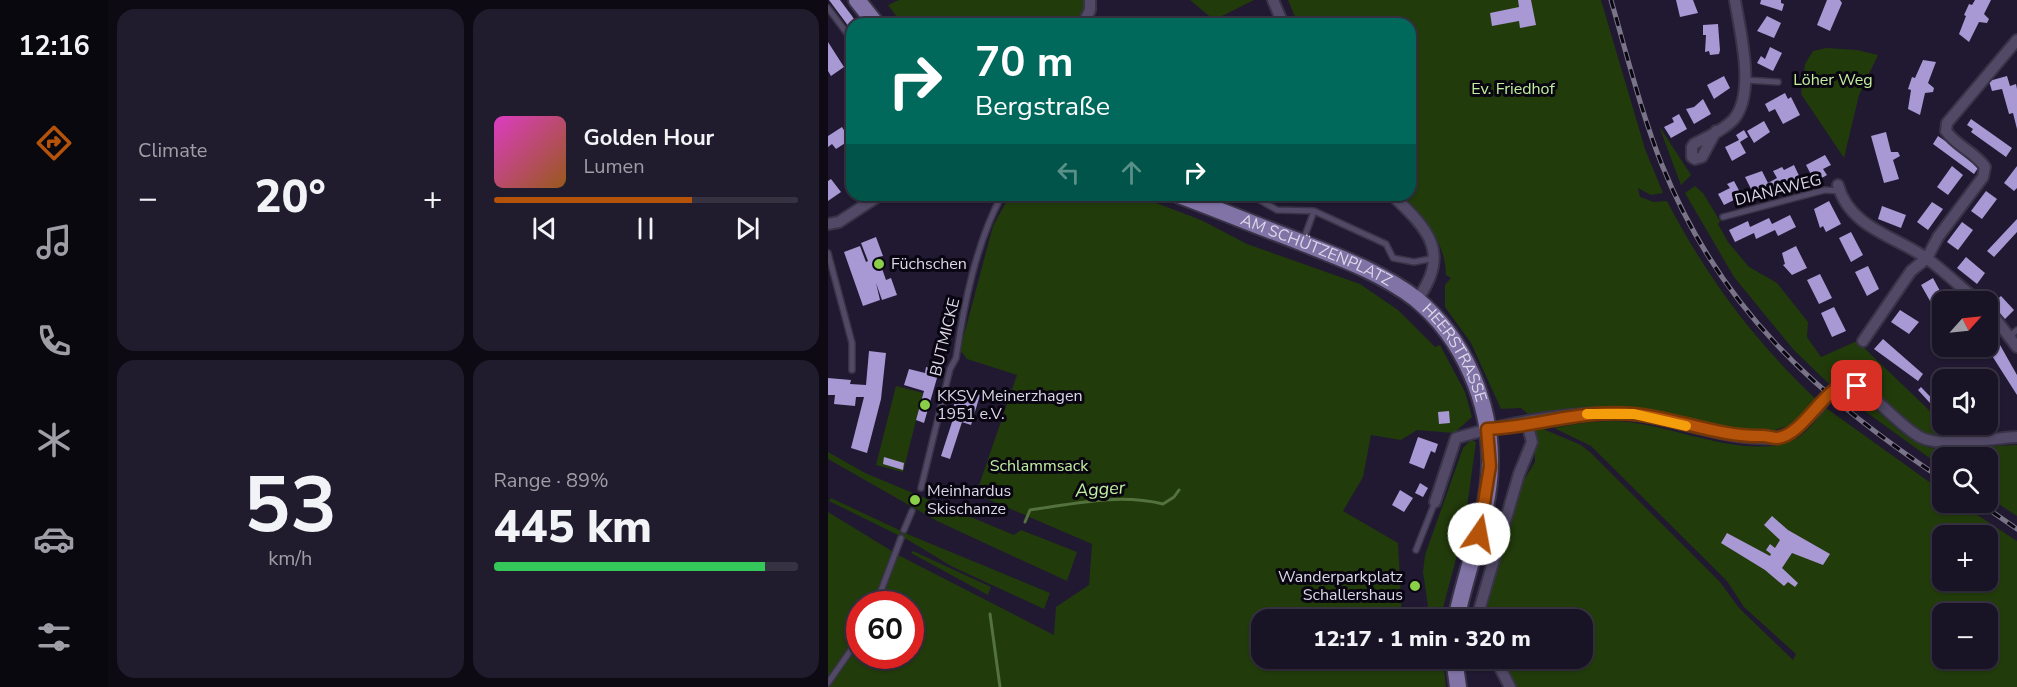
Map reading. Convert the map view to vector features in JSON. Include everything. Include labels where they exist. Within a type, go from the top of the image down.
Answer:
[{"type":"main road","points":[[857,0],[871,18]]},
{"type":"main road","name":"AM SCHÜTZENPLATZ","points":[[1195,201],[1369,270],[1417,300]]},
{"type":"main road","name":"HEERSTRASSE","points":[[1417,300],[1449,336],[1464,360],[1477,390],[1487,429],[1490,466],[1486,496],[1459,609]]},
{"type":"main road","points":[[1456,669],[1458,687]]},
{"type":"street","points":[[1086,18],[1090,10],[1090,0]]},
{"type":"street","points":[[1273,0],[1280,18]]},
{"type":"street","points":[[1716,131],[1726,126],[1740,109],[1745,80],[1735,0]]},
{"type":"street","points":[[1863,341],[1911,271],[1927,258],[1938,237],[1983,177],[1985,167],[1980,159],[1952,140],[1946,131],[1947,123],[2017,40]]},
{"type":"street","points":[[1839,188],[1854,214],[1874,230],[1927,258],[1966,291]]},
{"type":"street","points":[[828,224],[839,222],[871,201]]},
{"type":"street","points":[[1398,201],[1419,224],[1432,245],[1435,258]]},
{"type":"street","name":"HEERSTRASSE","points":[[1417,300],[1434,273],[1435,258]]},
{"type":"street","points":[[1998,319],[2013,333],[2017,347]]},
{"type":"street","points":[[1487,429],[1593,413],[1634,414],[1704,430],[1753,438],[1776,438],[1803,423],[1833,390],[1843,384],[1857,386],[1911,432],[1932,441],[2017,437]]},
{"type":"street","points":[[1479,609],[1519,474],[1532,442],[1527,423]]},
{"type":"street","name":"HEERSTRASSE","points":[[1435,502],[1456,438],[1487,429]]},
{"type":"street","points":[[1501,669],[1510,687]]},
{"type":"lane","points":[[828,8],[846,32]]},
{"type":"lane","points":[[1745,80],[1778,82]]},
{"type":"lane","name":"DIANAWEG","points":[[1723,217],[1839,188]]},
{"type":"lane","name":"BUTMICKE","points":[[921,488],[950,369],[956,358],[974,274],[993,212],[999,201]]},
{"type":"lane","points":[[1261,201],[1276,210],[1314,211],[1386,244],[1393,258],[1414,262],[1435,258]]},
{"type":"lane","points":[[1302,242],[1314,211]]},
{"type":"lane","points":[[828,253],[852,343],[852,370]]},
{"type":"lane","points":[[1416,550],[1435,502]]},
{"type":"lane","points":[[904,530],[912,511]]},
{"type":"lane","points":[[881,591],[901,538]]},
{"type":"lane","points":[[828,684],[846,658]]},
{"type":"green space","points":[[899,0],[1085,0],[1085,13],[1080,18],[898,18],[888,5]]},
{"type":"green space","points":[[1190,0],[1254,0],[1218,18],[1212,18]]},
{"type":"green space","name":"Ev. Friedhof","points":[[1288,0],[1601,0],[1645,149],[1663,193],[1651,195],[1638,188],[1640,197],[1654,202],[1667,201],[1682,229],[1734,308],[1773,356],[1818,401],[1794,424],[1766,433],[1722,429],[1655,413],[1543,416],[1540,412],[1528,414],[1521,408],[1501,409],[1471,343],[1445,307],[1445,285],[1451,278],[1446,275],[1438,241],[1426,222],[1407,201],[1416,201],[1416,18],[1296,18]]},
{"type":"green space","name":"Löher Weg","points":[[1826,48],[1857,50],[1878,55],[1859,95],[1844,158],[1801,94],[1805,64],[1813,51]]},
{"type":"green space","points":[[1659,126],[1691,175],[1681,185]]},
{"type":"green space","points":[[1695,186],[1703,193],[1720,221],[1718,224],[1728,242],[1749,267],[1777,283],[1808,322],[1807,337],[1821,357],[1857,341],[1932,413],[1932,434],[1909,426],[1864,388],[1849,379],[1831,386],[1793,349],[1734,277],[1685,193]]},
{"type":"green space","name":"Schlammsack","points":[[1007,201],[1151,201],[1201,220],[1247,244],[1360,284],[1398,310],[1435,347],[1440,345],[1465,392],[1472,417],[1454,433],[1417,430],[1401,440],[1371,435],[1363,477],[1343,511],[1398,543],[1401,609],[1251,609],[1251,669],[1444,669],[1446,687],[828,687],[846,659],[846,669],[924,669],[924,591],[846,591],[846,653],[828,680],[828,512],[900,556],[1054,635],[1056,607],[1089,585],[1092,544],[976,494],[1017,375],[967,359],[960,350],[993,226]]},
{"type":"green space","points":[[896,386],[923,393],[903,472],[876,465]]},
{"type":"green space","points":[[1840,393],[1857,396],[1910,439],[1932,448],[1932,460]]},
{"type":"green space","points":[[1826,408],[1932,484],[1932,513],[1974,513],[1993,525],[1932,525],[1932,591],[1998,591],[1998,529],[2017,541],[2017,687],[1510,687],[1500,669],[1593,669],[1593,609],[1482,609],[1511,501],[1535,462],[1534,432],[1536,426],[1581,445],[1591,453],[1720,582],[1739,608],[1793,660],[1796,654],[1744,607],[1727,581],[1591,446],[1554,428],[1618,421],[1646,425],[1713,441],[1759,447],[1779,445],[1797,438]]},
{"type":"green space","points":[[1934,435],[1955,435],[1957,437]]},
{"type":"green space","points":[[1471,440],[1476,442],[1464,529],[1443,609],[1426,609],[1428,606],[1423,572],[1425,555],[1463,448]]},
{"type":"green space","points":[[2017,445],[2017,516],[1998,504],[1998,447],[1977,447]]},
{"type":"green space","name":"Meinhardus Skischanze","points":[[828,452],[865,473],[1014,535],[1021,530],[1077,552],[1067,581],[937,521],[828,459]]},
{"type":"green space","name":"Meinhardus Skischanze","points":[[831,498],[912,536],[1050,593],[1044,609],[951,566],[910,541],[829,501]]},
{"type":"green space","name":"Meinhardus Skischanze","points":[[913,551],[991,587],[988,595],[911,553]]},
{"type":"building","points":[[829,0],[840,0],[852,16],[853,18],[846,18],[846,23]]},
{"type":"building","points":[[1518,0],[1531,0],[1536,25],[1520,28],[1519,21],[1492,26],[1490,13],[1519,7]]},
{"type":"building","points":[[1676,0],[1693,0],[1698,13],[1680,17]]},
{"type":"building","points":[[1761,0],[1781,0],[1784,4],[1782,11],[1760,4]]},
{"type":"building","points":[[1827,0],[1840,0],[1842,3],[1830,31],[1817,25]]},
{"type":"building","points":[[1975,0],[1991,0],[1984,14],[1989,19],[1987,23],[1979,22],[1969,42],[1959,34],[1969,4],[1972,5]]},
{"type":"building","points":[[1767,16],[1781,23],[1774,38],[1757,31]]},
{"type":"building","points":[[1718,24],[1719,54],[1710,55],[1709,51],[1705,52],[1706,35],[1703,35],[1703,25]]},
{"type":"building","points":[[828,42],[844,67],[831,76],[828,71]]},
{"type":"building","points":[[1770,47],[1782,53],[1773,71],[1757,63],[1761,56],[1765,59]]},
{"type":"building","points":[[1923,60],[1936,62],[1928,83],[1934,88],[1933,92],[1925,93],[1920,115],[1908,109],[1911,90],[1908,89],[1912,77],[1915,78]]},
{"type":"building","points":[[1724,76],[1730,88],[1714,99],[1707,85]]},
{"type":"building","points":[[2007,76],[2010,86],[2016,84],[2017,89],[2017,129],[2013,113],[2009,114],[2002,89],[1992,91],[1989,81]]},
{"type":"building","points":[[1785,93],[1788,99],[1791,97],[1800,115],[1783,124],[1775,109],[1769,112],[1765,104]]},
{"type":"building","points":[[1703,99],[1711,114],[1694,124],[1686,109],[1694,107]]},
{"type":"building","points":[[1679,114],[1687,129],[1671,138],[1664,127],[1674,122],[1672,118]]},
{"type":"building","points":[[1971,119],[2012,148],[2006,157],[1971,132],[1973,129],[1967,125]]},
{"type":"building","points":[[1764,121],[1770,132],[1754,143],[1747,131]]},
{"type":"building","points":[[842,127],[846,134],[846,143],[836,149],[832,144],[828,147],[828,136]]},
{"type":"building","points":[[1744,130],[1748,137],[1740,142],[1746,153],[1732,161],[1725,147],[1739,140],[1736,135]]},
{"type":"building","points":[[1886,132],[1891,152],[1898,152],[1900,156],[1893,160],[1899,179],[1884,183],[1871,136]]},
{"type":"building","points":[[1938,136],[1980,165],[1974,174],[1933,144]]},
{"type":"building","points":[[1825,155],[1831,165],[1823,169],[1827,175],[1815,182],[1806,165]]},
{"type":"building","points":[[1794,165],[1801,180],[1764,195],[1761,189],[1753,193],[1745,177],[1762,171],[1768,183],[1777,178],[1773,171],[1782,167],[1784,170]]},
{"type":"building","points":[[1952,166],[1963,175],[1948,195],[1937,187]]},
{"type":"building","points":[[2017,166],[2017,188],[2014,191],[2004,183]]},
{"type":"building","points":[[831,179],[841,192],[828,201],[828,181]]},
{"type":"building","points":[[1734,181],[1742,196],[1724,205],[1718,194],[1730,188],[1727,184]]},
{"type":"building","points":[[1986,191],[1997,199],[1982,219],[1971,211]]},
{"type":"building","points":[[1829,201],[1841,224],[1826,232],[1823,226],[1820,228],[1814,209]]},
{"type":"building","points":[[1932,202],[1943,209],[1928,230],[1917,222]]},
{"type":"building","points":[[1882,206],[1906,215],[1901,228],[1878,219]]},
{"type":"building","points":[[1790,215],[1796,227],[1778,236],[1775,230],[1756,239],[1754,233],[1735,242],[1729,230],[1748,221],[1750,227],[1769,218],[1772,224]]},
{"type":"building","points":[[2017,219],[2017,232],[1994,257],[1987,251]]},
{"type":"building","points":[[1962,222],[1973,230],[1958,250],[1947,242]]},
{"type":"building","points":[[1851,232],[1863,255],[1851,262],[1839,238]]},
{"type":"building","points":[[876,237],[883,256],[878,257],[886,280],[891,278],[897,295],[882,300],[876,283],[880,300],[863,306],[844,252],[860,246],[866,262],[868,261],[861,243]]},
{"type":"building","points":[[1796,246],[1807,268],[1792,275],[1783,265],[1785,264],[1782,253]]},
{"type":"building","points":[[1966,257],[1985,273],[1977,284],[1957,268]]},
{"type":"building","points":[[1868,266],[1879,289],[1867,296],[1855,272]]},
{"type":"building","points":[[1820,274],[1832,298],[1819,304],[1807,280]]},
{"type":"building","points":[[1933,278],[1940,291],[1932,291],[1932,304],[1921,285]]},
{"type":"building","points":[[2001,296],[2014,310],[2005,319],[1998,311],[1998,299]]},
{"type":"building","points":[[1834,307],[1846,331],[1832,337],[1821,313]]},
{"type":"building","points":[[1900,310],[1919,322],[1909,334],[1891,322]]},
{"type":"building","points":[[1883,339],[1923,374],[1918,381],[1874,349]]},
{"type":"building","points":[[2000,345],[2017,375],[2017,395],[1993,357],[1998,357]]},
{"type":"building","points":[[869,351],[886,353],[881,399],[867,453],[851,448],[864,397],[856,397],[855,406],[834,404],[835,395],[828,395],[828,378],[851,380],[850,384],[866,385]]},
{"type":"building","name":"KKSV Meinerzhagen 1951 e.V.","points":[[926,367],[939,371],[924,423],[916,420],[924,391],[904,385],[909,369],[925,373]]},
{"type":"building","points":[[1921,387],[1932,399],[1932,405],[1918,390]]},
{"type":"building","points":[[960,389],[980,395],[971,425],[962,422],[950,459],[941,456],[953,419],[949,418]]},
{"type":"building","points":[[1449,411],[1450,423],[1439,424],[1438,412]]},
{"type":"building","points":[[1418,437],[1438,444],[1435,453],[1431,451],[1424,469],[1409,463]]},
{"type":"building","points":[[884,457],[904,463],[903,470],[883,464]]},
{"type":"building","points":[[1420,483],[1428,488],[1423,497],[1415,493]]},
{"type":"building","points":[[1400,490],[1413,498],[1404,512],[1392,505]]},
{"type":"building","points":[[1772,516],[1788,530],[1830,554],[1823,565],[1792,553],[1782,568],[1798,583],[1795,587],[1788,582],[1784,586],[1765,570],[1721,543],[1727,533],[1770,556],[1771,554],[1766,550],[1770,544],[1775,548],[1780,540],[1764,525]]},
{"type":"waterway","name":"Agger","points":[[1025,522],[1030,510],[1113,499],[1163,504],[1174,497],[1179,490]]},
{"type":"waterway","name":"Agger","points":[[990,614],[1000,687]]},
{"type":"railway","points":[[1611,0],[1654,145],[1686,217],[1713,264],[1743,306],[1777,345],[1814,381],[1853,415],[1932,472]]},
{"type":"railway","points":[[1994,513],[2017,529]]},
{"type":"slow traffic","points":[[1587,414],[1634,414],[1686,426]]},
{"type":"place","name":"Füchschen","points":[[879,264]]},
{"type":"place","name":"KKSV Meinerzhagen 1951 e.V.","points":[[925,405]]},
{"type":"place","name":"Meinhardus Skischanze","points":[[915,500]]},
{"type":"place","name":"Wanderparkplatz Schallershaus","points":[[1415,586]]},
{"type":"route","points":[[1479,534],[1490,466],[1487,429],[1593,413],[1612,413],[1655,417],[1723,434],[1776,438],[1803,423],[1836,387],[1843,384],[1857,386]]}]
